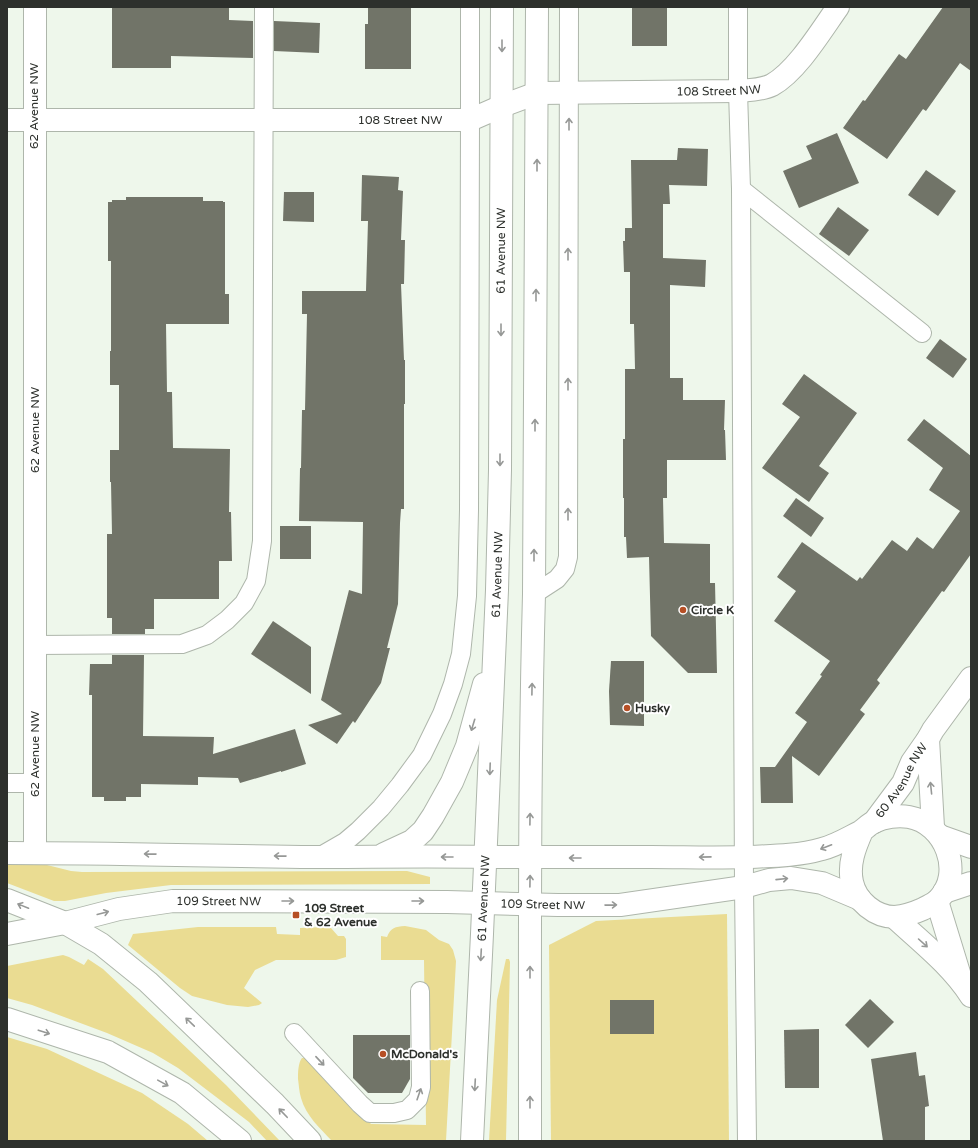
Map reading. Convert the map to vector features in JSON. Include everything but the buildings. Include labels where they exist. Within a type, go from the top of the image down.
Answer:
[{"type":"main road","name":"62 Avenue NW","points":[[35,7],[35,853]]},
{"type":"main road","name":"61 Avenue NW","points":[[472,1141],[498,590],[502,7]]},
{"type":"main road","points":[[530,1141],[530,858],[534,594],[537,7]]},
{"type":"main road","name":"108 Street NW","points":[[7,120],[470,120],[537,93],[738,91],[759,89],[771,86],[784,77],[800,60],[838,7]]},
{"type":"main road","points":[[378,856],[391,852],[412,841],[423,832],[452,782],[467,746],[483,688],[498,590]]},
{"type":"main road","name":"60 Avenue NW","points":[[868,826],[903,784],[912,762],[933,730],[971,678]]},
{"type":"main road","name":"60 Avenue NW","points":[[928,739],[937,832]]},
{"type":"main road","points":[[7,853],[319,857],[744,857],[793,854],[823,849],[868,826],[890,817],[910,817],[923,822],[937,832],[971,847]]},
{"type":"main road","points":[[868,826],[854,849],[851,865],[852,884],[860,899],[870,908],[882,915],[894,917],[913,914],[941,896],[971,883]]},
{"type":"main road","points":[[937,832],[948,852],[951,866],[949,879],[941,896],[967,990]]},
{"type":"main road","name":"109 Street NW","points":[[7,934],[66,923],[119,909],[173,901],[484,902],[620,905],[744,887],[769,880],[791,878],[822,883],[860,899]]},
{"type":"main road","points":[[7,900],[66,923],[101,944],[148,982],[275,1104],[310,1141]]},
{"type":"main road","points":[[894,917],[942,961],[967,990]]},
{"type":"main road","points":[[7,1019],[108,1052],[182,1093],[240,1141]]},
{"type":"lane","points":[[35,645],[182,644],[207,635],[227,620],[244,603],[256,581],[262,541],[264,7]]},
{"type":"lane","points":[[319,857],[345,842],[358,831],[400,785],[422,754],[442,714],[453,684],[461,654],[467,596],[469,518],[470,7]]},
{"type":"lane","points":[[534,594],[557,579],[565,569],[568,557],[569,7]]},
{"type":"lane","points":[[738,7],[738,91],[741,189],[744,887],[747,1141]]},
{"type":"lane","points":[[741,189],[922,333]]},
{"type":"lane","points":[[7,783],[35,783]]},
{"type":"lane","points":[[294,1033],[360,1104],[370,1112],[394,1112],[407,1110],[418,1099],[421,1087],[420,991]]},
{"type":"shaded area","points":[[7,862],[35,862],[71,871],[82,872],[407,871],[430,877],[430,884],[171,885],[106,893],[65,901],[54,901],[7,883]]},
{"type":"shaded area","points":[[727,914],[729,1141],[551,1141],[549,945],[596,921]]},
{"type":"shaded area","points":[[405,926],[426,930],[439,940],[449,944],[453,950],[456,961],[446,1141],[332,1141],[314,1121],[303,1104],[298,1079],[299,1065],[302,1058],[308,1058],[371,1124],[426,1125],[424,960],[381,960],[381,936],[387,937],[390,931],[394,928]]},
{"type":"shaded area","points":[[198,927],[276,927],[277,934],[300,935],[300,928],[331,928],[338,936],[344,936],[346,939],[346,957],[336,960],[276,960],[255,970],[244,988],[262,1003],[248,1007],[227,1005],[192,996],[180,988],[128,945],[133,934]]},
{"type":"shaded area","points":[[63,955],[84,965],[88,959],[103,969],[226,1085],[280,1141],[267,1141],[249,1122],[178,1068],[153,1053],[107,1033],[32,1005],[7,998],[7,966]]},
{"type":"shaded area","points":[[506,959],[509,959],[510,962],[506,1141],[489,1141],[497,1000]]},
{"type":"shaded area","points":[[7,1037],[47,1049],[142,1093],[188,1124],[208,1141],[7,1141]]},
{"type":"place","name":"Circle K","points":[[683,610]]},
{"type":"place","name":"Husky","points":[[627,708]]},
{"type":"place","name":"109 Street & 62 Avenue","points":[[296,915]]},
{"type":"place","name":"McDonald's","points":[[383,1054]]}]
